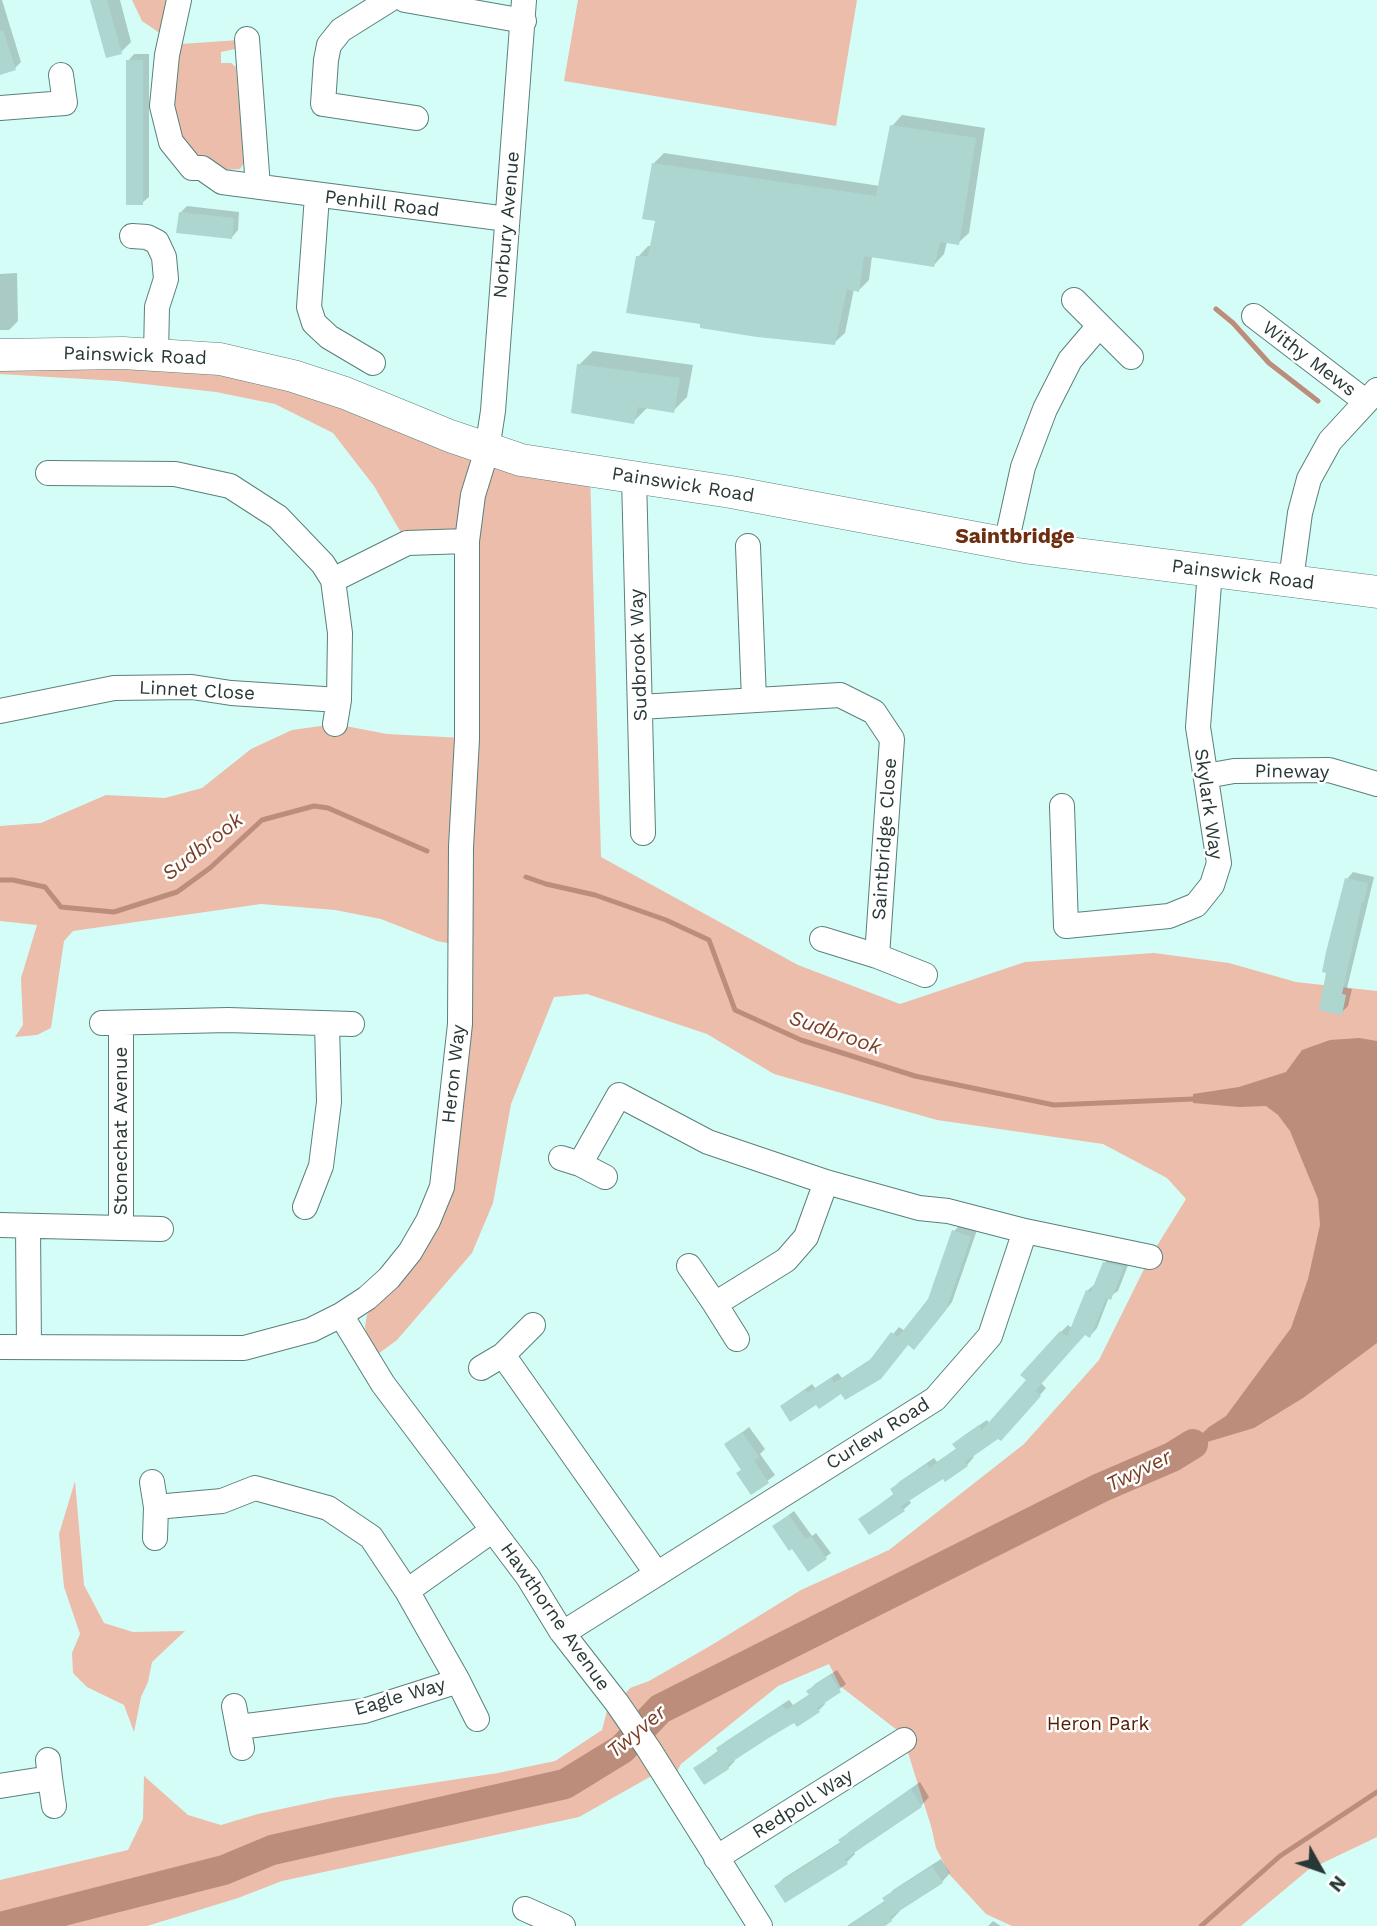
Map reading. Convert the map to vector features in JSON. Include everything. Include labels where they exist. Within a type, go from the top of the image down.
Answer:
[{"type":"main road","name":"Painswick Road","points":[[0,355],[156,354],[220,359],[293,376],[345,393],[488,450],[521,460],[837,510],[1006,544],[1377,592]]},
{"type":"street","name":"Penhill Road","points":[[179,0],[169,48],[162,106],[171,142],[192,168],[202,168],[222,182],[507,219]]},
{"type":"street","points":[[389,0],[341,30],[329,45],[323,104],[416,118]]},
{"type":"street","points":[[405,0],[524,10]]},
{"type":"street","name":"Norbury Avenue","points":[[488,450],[524,10]]},
{"type":"street","points":[[247,39],[258,187]]},
{"type":"street","points":[[0,108],[65,103],[61,75]]},
{"type":"street","points":[[317,196],[309,307],[314,323],[329,337],[373,363]]},
{"type":"street","points":[[132,236],[148,237],[157,242],[164,257],[166,279],[157,307],[156,354]]},
{"type":"street","points":[[1074,300],[1130,357]]},
{"type":"street","name":"Withy Mews","points":[[1254,316],[1371,396]]},
{"type":"street","points":[[1006,544],[1023,467],[1045,409],[1070,360],[1099,326]]},
{"type":"street","points":[[1290,580],[1300,513],[1309,478],[1330,441],[1371,396]]},
{"type":"street","name":"Heron Way","points":[[0,1347],[244,1348],[273,1342],[311,1330],[367,1298],[389,1278],[410,1252],[428,1222],[442,1187],[460,1024],[461,873],[467,739],[467,541],[473,495],[488,450]]},
{"type":"street","name":"Linnet Close","points":[[8,702],[114,688],[192,687],[337,712],[340,633],[333,580],[323,564],[278,517],[230,486],[176,474],[48,473]]},
{"type":"street","name":"Sudbrook Way","points":[[634,477],[640,706],[650,824]]},
{"type":"street","points":[[333,580],[407,543],[467,541]]},
{"type":"street","points":[[748,546],[754,700]]},
{"type":"street","name":"Skylark Way","points":[[1062,806],[1066,935],[1169,916],[1196,905],[1212,885],[1219,863],[1198,727],[1210,571]]},
{"type":"street","name":"Saintbridge Close","points":[[640,706],[839,695],[874,712],[892,739],[877,956]]},
{"type":"street","name":"Pineway","points":[[1206,776],[1234,771],[1329,770],[1377,784]]},
{"type":"street","points":[[822,939],[925,975]]},
{"type":"street","name":"Stonechat Avenue","points":[[0,1225],[121,1228],[112,1023],[228,1020],[339,1024],[321,1166],[306,1209]]},
{"type":"street","points":[[605,1177],[571,1161],[623,1085],[708,1142],[826,1182],[919,1208],[948,1211],[1025,1231],[1150,1257]]},
{"type":"street","points":[[715,1304],[786,1259],[806,1237],[826,1182]]},
{"type":"street","points":[[27,1227],[29,1347]]},
{"type":"street","points":[[121,1228],[161,1229]]},
{"type":"street","name":"Curlew Road","points":[[561,1631],[571,1628],[935,1399],[990,1336],[1025,1231]]},
{"type":"street","points":[[689,1266],[737,1339]]},
{"type":"street","name":"Hawthorne Avenue","points":[[341,1315],[383,1384],[528,1577],[561,1631],[624,1713],[760,1926]]},
{"type":"street","points":[[481,1368],[503,1355],[533,1325]]},
{"type":"street","points":[[503,1355],[657,1574]]},
{"type":"street","points":[[152,1482],[156,1507],[155,1538]]},
{"type":"street","name":"Eagle Way","points":[[156,1507],[222,1501],[255,1489],[328,1508],[371,1537],[407,1591],[458,1681],[364,1711],[238,1727]]},
{"type":"street","points":[[407,1591],[494,1531]]},
{"type":"street","points":[[458,1681],[477,1719]]},
{"type":"street","name":"Redpoll Way","points":[[716,1858],[890,1742]]},
{"type":"street","points":[[0,1786],[49,1769],[54,1806]]},
{"type":"green space","points":[[132,0],[179,0],[170,40],[142,21]]},
{"type":"green space","points":[[578,0],[857,0],[836,126],[564,81]]},
{"type":"green space","points":[[239,40],[235,49],[221,52],[221,63],[231,63],[236,67],[244,163],[240,169],[225,170],[193,153],[171,124],[170,116],[181,44]]},
{"type":"green space","name":"Heron Park","points":[[0,355],[194,356],[590,470],[601,857],[798,965],[900,1004],[1025,962],[1154,953],[1229,963],[1296,982],[1377,991],[1377,1837],[1308,1870],[1241,1926],[1012,1926],[986,1914],[950,1875],[936,1848],[904,1740],[897,1730],[840,1686],[829,1664],[778,1686],[681,1764],[671,1783],[662,1770],[579,1817],[282,1881],[238,1898],[147,1926],[0,1926],[0,1880],[128,1850],[143,1819],[144,1776],[188,1815],[221,1825],[332,1798],[498,1773],[555,1761],[602,1730],[611,1695],[617,1703],[630,1688],[649,1681],[801,1590],[889,1550],[1024,1444],[1099,1360],[1150,1257],[1186,1199],[1167,1178],[1103,1144],[937,1120],[774,1074],[707,1034],[587,994],[554,997],[511,1104],[493,1203],[472,1253],[397,1340],[378,1354],[367,1338],[367,1315],[439,1226],[459,945],[437,941],[381,919],[335,910],[261,904],[73,931],[64,941],[51,1028],[37,1035],[15,1037],[23,1025],[21,978],[37,925],[0,921],[0,826],[41,823],[106,795],[165,798],[202,788],[251,749],[292,730],[335,724],[387,734],[463,738],[467,542],[407,543],[374,486],[333,433],[275,404],[216,392],[117,381],[0,374]]},
{"type":"green space","points":[[75,1481],[84,1585],[104,1623],[133,1632],[185,1631],[152,1662],[134,1732],[124,1705],[87,1687],[73,1673],[72,1653],[80,1634],[64,1587],[59,1534]]},
{"type":"shaded area","points":[[1359,1038],[1377,1041],[1377,1343],[1303,1398],[1254,1428],[1194,1446],[1192,1443],[1209,1427],[1226,1416],[1291,1328],[1308,1279],[1320,1225],[1318,1199],[1290,1131],[1278,1115],[1266,1106],[1239,1107],[1193,1103],[1193,1094],[1239,1087],[1286,1072],[1302,1050],[1330,1040]]},
{"type":"building","points":[[90,0],[107,0],[122,54],[106,58]]},
{"type":"building","points":[[3,30],[16,70],[0,75],[0,31]]},
{"type":"building","points":[[126,60],[143,60],[143,205],[126,205]]},
{"type":"building","points":[[890,125],[976,138],[959,245],[940,242],[934,267],[864,256],[859,292],[847,289],[835,345],[757,337],[700,328],[700,324],[626,313],[636,256],[648,256],[655,221],[642,219],[652,163],[876,196]]},
{"type":"building","points":[[179,212],[234,218],[232,239],[176,233]]},
{"type":"building","points":[[577,364],[680,378],[674,413],[638,407],[634,424],[571,413]]},
{"type":"building","points":[[1345,878],[1368,883],[1342,994],[1346,995],[1342,1015],[1319,1010],[1326,973],[1322,972]]},
{"type":"building","points":[[952,1230],[971,1237],[946,1310],[914,1350],[908,1345],[881,1379],[845,1400],[841,1394],[819,1409],[816,1405],[790,1422],[780,1406],[805,1389],[808,1393],[831,1378],[834,1383],[869,1361],[891,1332],[898,1337],[928,1299]]},
{"type":"building","points":[[1103,1262],[1124,1267],[1111,1300],[1106,1298],[1090,1338],[1085,1335],[1035,1391],[1041,1396],[1001,1441],[998,1439],[965,1462],[968,1466],[945,1482],[943,1479],[901,1506],[905,1511],[869,1535],[858,1519],[894,1495],[890,1489],[927,1464],[930,1468],[956,1449],[952,1444],[979,1425],[982,1430],[1026,1380],[1020,1375],[1060,1331],[1067,1337],[1086,1290],[1091,1292]]},
{"type":"building","points":[[742,1432],[759,1457],[754,1461],[769,1483],[751,1495],[736,1473],[741,1470],[724,1444]]},
{"type":"building","points":[[789,1515],[806,1539],[811,1536],[827,1559],[808,1572],[772,1526]]},
{"type":"building","points":[[830,1675],[841,1692],[817,1708],[820,1712],[797,1727],[794,1723],[767,1739],[727,1765],[729,1769],[704,1785],[693,1768],[718,1752],[716,1748],[782,1705],[786,1710],[809,1695],[806,1691]]},
{"type":"building","points":[[911,1789],[922,1807],[845,1859],[848,1864],[785,1903],[774,1886],[841,1843],[838,1840]]},
{"type":"building","points":[[932,1866],[943,1883],[890,1917],[892,1921],[885,1926],[849,1926],[885,1902],[882,1898]]},
{"type":"waterway","points":[[1216,309],[1233,323],[1269,363],[1318,401]]},
{"type":"waterway","name":"Sudbrook","points":[[0,880],[45,887],[61,907],[114,912],[177,892],[210,868],[262,820],[314,806],[328,808],[427,851]]},
{"type":"waterway","name":"Sudbrook","points":[[526,877],[595,895],[666,920],[709,940],[735,1010],[801,1040],[915,1076],[1054,1105],[1193,1099]]},
{"type":"waterway","name":"Twyver","points":[[4,1926],[224,1870],[272,1850],[565,1784],[622,1749],[660,1709],[1100,1488],[1172,1457],[1193,1444]]},
{"type":"waterway","points":[[1201,1926],[1280,1856],[1377,1792]]},
{"type":"district","name":"Saintbridge","points":[[1015,537]]}]
